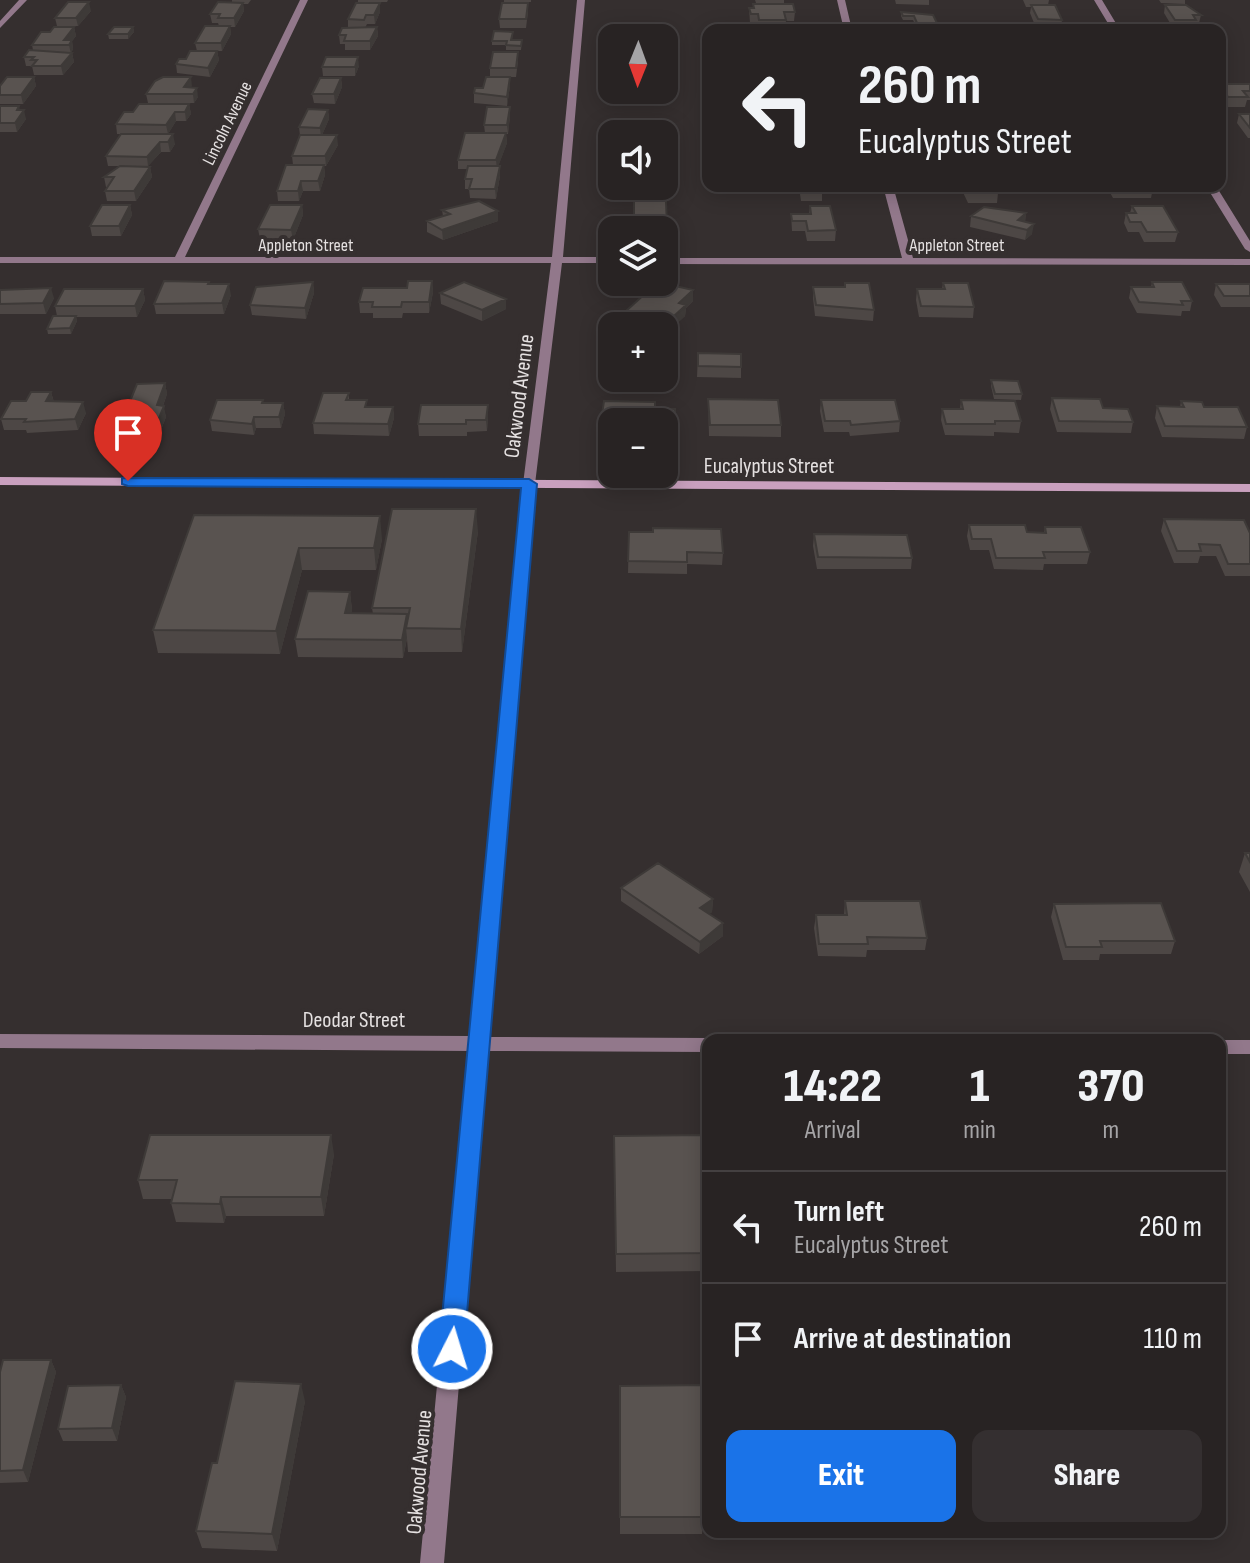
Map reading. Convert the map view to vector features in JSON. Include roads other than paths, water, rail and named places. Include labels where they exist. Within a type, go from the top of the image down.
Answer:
[{"type":"main road","name":"Eucalyptus Street","points":[[0,481],[1250,488]]},
{"type":"street","points":[[0,26],[23,0]]},
{"type":"street","name":"Lincoln Avenue","points":[[178,261],[304,0]]},
{"type":"street","name":"Oakwood Avenue","points":[[432,1563],[529,484],[557,260],[581,0]]},
{"type":"street","points":[[841,0],[847,24]]},
{"type":"street","points":[[1098,0],[1112,24]]},
{"type":"street","points":[[890,192],[908,261]]},
{"type":"street","points":[[1215,192],[1250,249]]},
{"type":"street","name":"Appleton Street","points":[[0,260],[598,260]]},
{"type":"street","name":"Appleton Street","points":[[678,261],[1250,262]]},
{"type":"street","name":"Deodar Street","points":[[0,1041],[702,1045]]},
{"type":"street","points":[[1226,1047],[1250,1047]]}]
